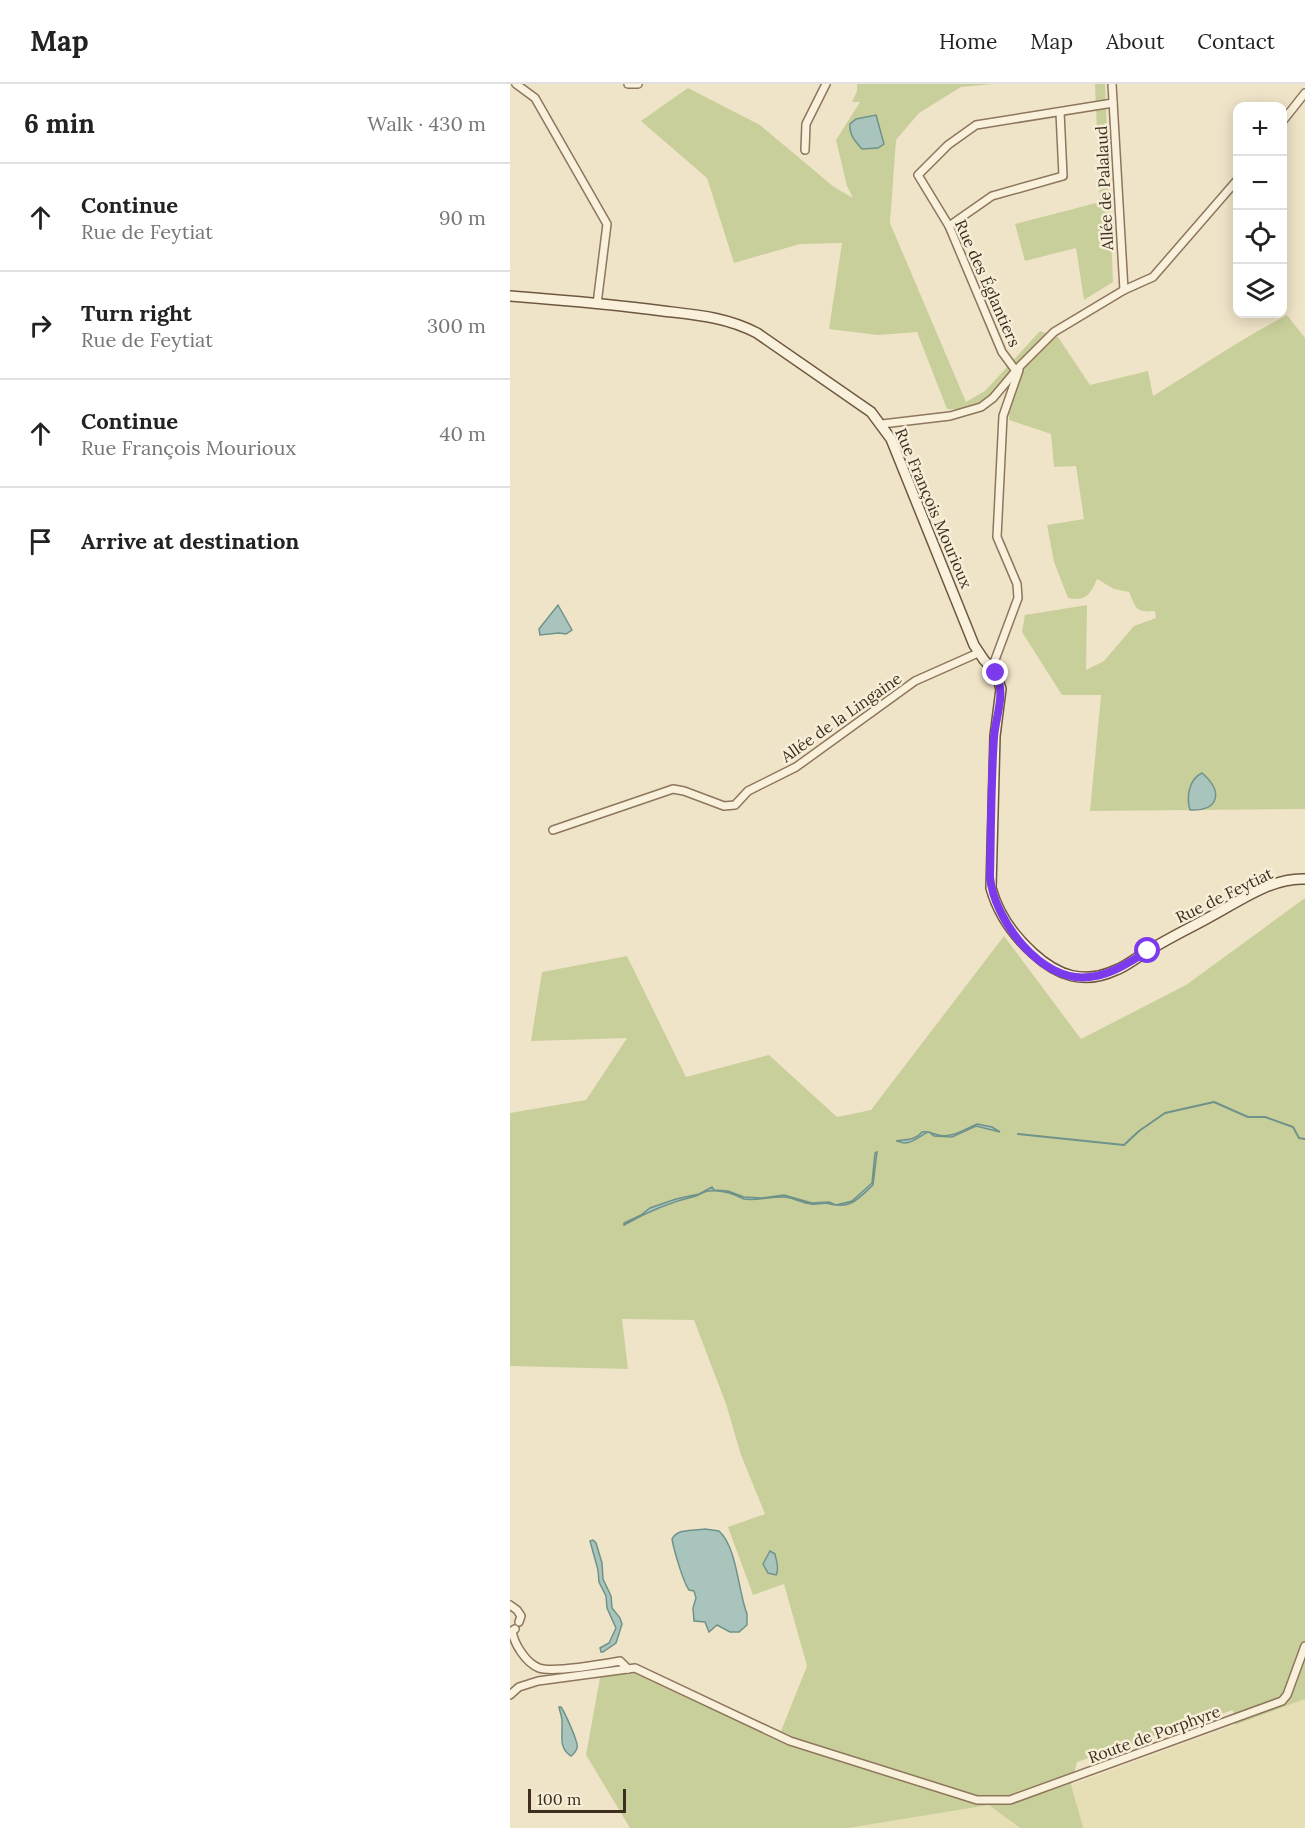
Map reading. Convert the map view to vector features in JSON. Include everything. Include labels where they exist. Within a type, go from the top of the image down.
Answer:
[{"type":"street","points":[[516,84],[535,98],[607,224],[597,304]]},
{"type":"street","points":[[628,84],[638,84]]},
{"type":"street","points":[[805,150],[806,124],[826,84]]},
{"type":"street","name":"Allée de Palalaud","points":[[1112,84],[1124,290]]},
{"type":"street","points":[[1287,116],[1305,93]]},
{"type":"street","name":"Rue des Églantiers","points":[[1018,369],[1002,352],[949,226],[918,175],[948,145],[976,125],[1113,103]]},
{"type":"street","points":[[949,226],[992,196],[1063,176],[1060,112]]},
{"type":"street","points":[[882,424],[950,416],[981,407],[993,398],[1054,332],[1124,290],[1153,277],[1233,185]]},
{"type":"street","name":"Rue François Mourioux","points":[[510,296],[724,319],[757,333],[871,412],[891,438],[978,653],[992,668],[1001,689],[999,711]]},
{"type":"street","points":[[992,668],[1018,598],[1017,584],[998,537],[1004,416],[1018,369]]},
{"type":"street","name":"Allée de la Lingaine","points":[[553,830],[673,789],[724,806],[735,805],[748,791],[796,767],[915,681],[978,653]]},
{"type":"street","name":"Rue de Feytiat","points":[[999,711],[994,736],[991,888],[999,910],[1009,926],[1024,946],[1047,966],[1065,975],[1088,978],[1116,970],[1268,886],[1305,879]]},
{"type":"street","name":"Route de Porphyre","points":[[510,1605],[518,1610],[521,1616],[512,1631],[513,1639],[530,1663],[541,1669],[587,1667],[620,1661],[628,1669],[635,1668],[790,1741],[977,1800],[1010,1800],[1282,1701],[1287,1695],[1305,1646]]},
{"type":"street","points":[[510,1695],[519,1687],[538,1682],[628,1669]]},
{"type":"shaded area","points":[[1305,1699],[1305,1828],[1083,1828],[1071,1785]]},
{"type":"shaded area","points":[[989,1805],[1020,1828],[848,1828]]},
{"type":"green space","points":[[857,84],[993,84],[961,87],[919,113],[896,140],[890,223],[966,402],[985,391],[1040,331],[1058,337],[1090,385],[1148,371],[1153,396],[1270,324],[1281,318],[1287,318],[1287,315],[1305,338],[1305,809],[1090,811],[1101,695],[1062,695],[1022,632],[1025,615],[1087,605],[1086,670],[1104,661],[1134,626],[1156,618],[1155,611],[1140,610],[1133,602],[1129,592],[1114,589],[1097,579],[1087,596],[1079,599],[1068,598],[1054,562],[1047,525],[1084,519],[1076,466],[1054,467],[1051,434],[1009,420],[1009,388],[971,406],[947,409],[917,332],[878,335],[829,329],[842,243],[800,244],[734,263],[707,178],[641,121],[688,88],[760,125],[834,187],[853,198],[847,186],[836,140],[860,102],[852,102],[857,91]]},
{"type":"green space","points":[[1095,84],[1105,84],[1113,282],[1084,300],[1076,248],[1025,261],[1015,224],[1100,202]]},
{"type":"green space","points":[[1305,898],[1305,1699],[1235,1725],[1233,1710],[1077,1762],[1071,1785],[1084,1828],[1020,1828],[989,1805],[848,1828],[630,1828],[586,1755],[601,1672],[635,1668],[781,1731],[807,1666],[784,1584],[753,1595],[728,1527],[765,1514],[741,1455],[726,1404],[694,1320],[622,1319],[628,1369],[510,1366],[510,1113],[586,1100],[627,1038],[531,1041],[542,972],[627,956],[686,1077],[769,1055],[837,1117],[871,1110],[1004,936],[1081,1039],[1186,985]]},
{"type":"water","points":[[876,115],[884,144],[878,148],[862,149],[852,135],[850,124],[856,119]]},
{"type":"water","points":[[558,605],[572,630],[566,634],[540,635],[539,629]]},
{"type":"water","points":[[1202,773],[1213,787],[1215,799],[1207,807],[1190,810],[1188,800],[1191,784]]},
{"type":"water","points":[[977,1124],[992,1127],[1000,1132],[976,1126],[952,1137],[934,1136],[929,1132],[951,1135]]},
{"type":"water","points":[[922,1132],[929,1132],[909,1143],[896,1141],[913,1138]]},
{"type":"water","points":[[877,1152],[873,1185],[854,1202],[836,1205],[852,1201],[872,1183],[875,1153]]},
{"type":"water","points":[[712,1187],[714,1190],[728,1191],[744,1197],[762,1198],[784,1195],[812,1203],[829,1202],[836,1205],[811,1204],[785,1197],[744,1199],[725,1192],[708,1191],[659,1208],[624,1225],[650,1208],[699,1194]]},
{"type":"water","points":[[705,1529],[719,1531],[730,1547],[747,1614],[747,1625],[739,1632],[730,1632],[717,1625],[709,1632],[705,1622],[694,1621],[693,1608],[696,1598],[694,1591],[689,1590],[684,1580],[672,1539],[678,1533]]},
{"type":"water","points":[[593,1540],[602,1563],[603,1579],[611,1596],[612,1608],[622,1624],[616,1643],[603,1652],[600,1648],[609,1643],[616,1628],[599,1582],[590,1541]]},
{"type":"water","points":[[770,1551],[775,1554],[778,1567],[776,1575],[768,1573],[763,1564]]},
{"type":"water","points":[[559,1707],[576,1740],[577,1749],[571,1756],[564,1749],[562,1741],[562,1719]]},
{"type":"waterway","points":[[1018,1134],[1124,1145],[1139,1131],[1165,1113],[1214,1102],[1248,1117],[1265,1117],[1293,1127],[1299,1138],[1305,1139]]},
{"type":"route","points":[[996,673],[1001,696],[994,736],[990,877],[993,896],[999,910],[1024,946],[1047,966],[1065,975],[1088,978],[1116,970],[1148,951]]}]
